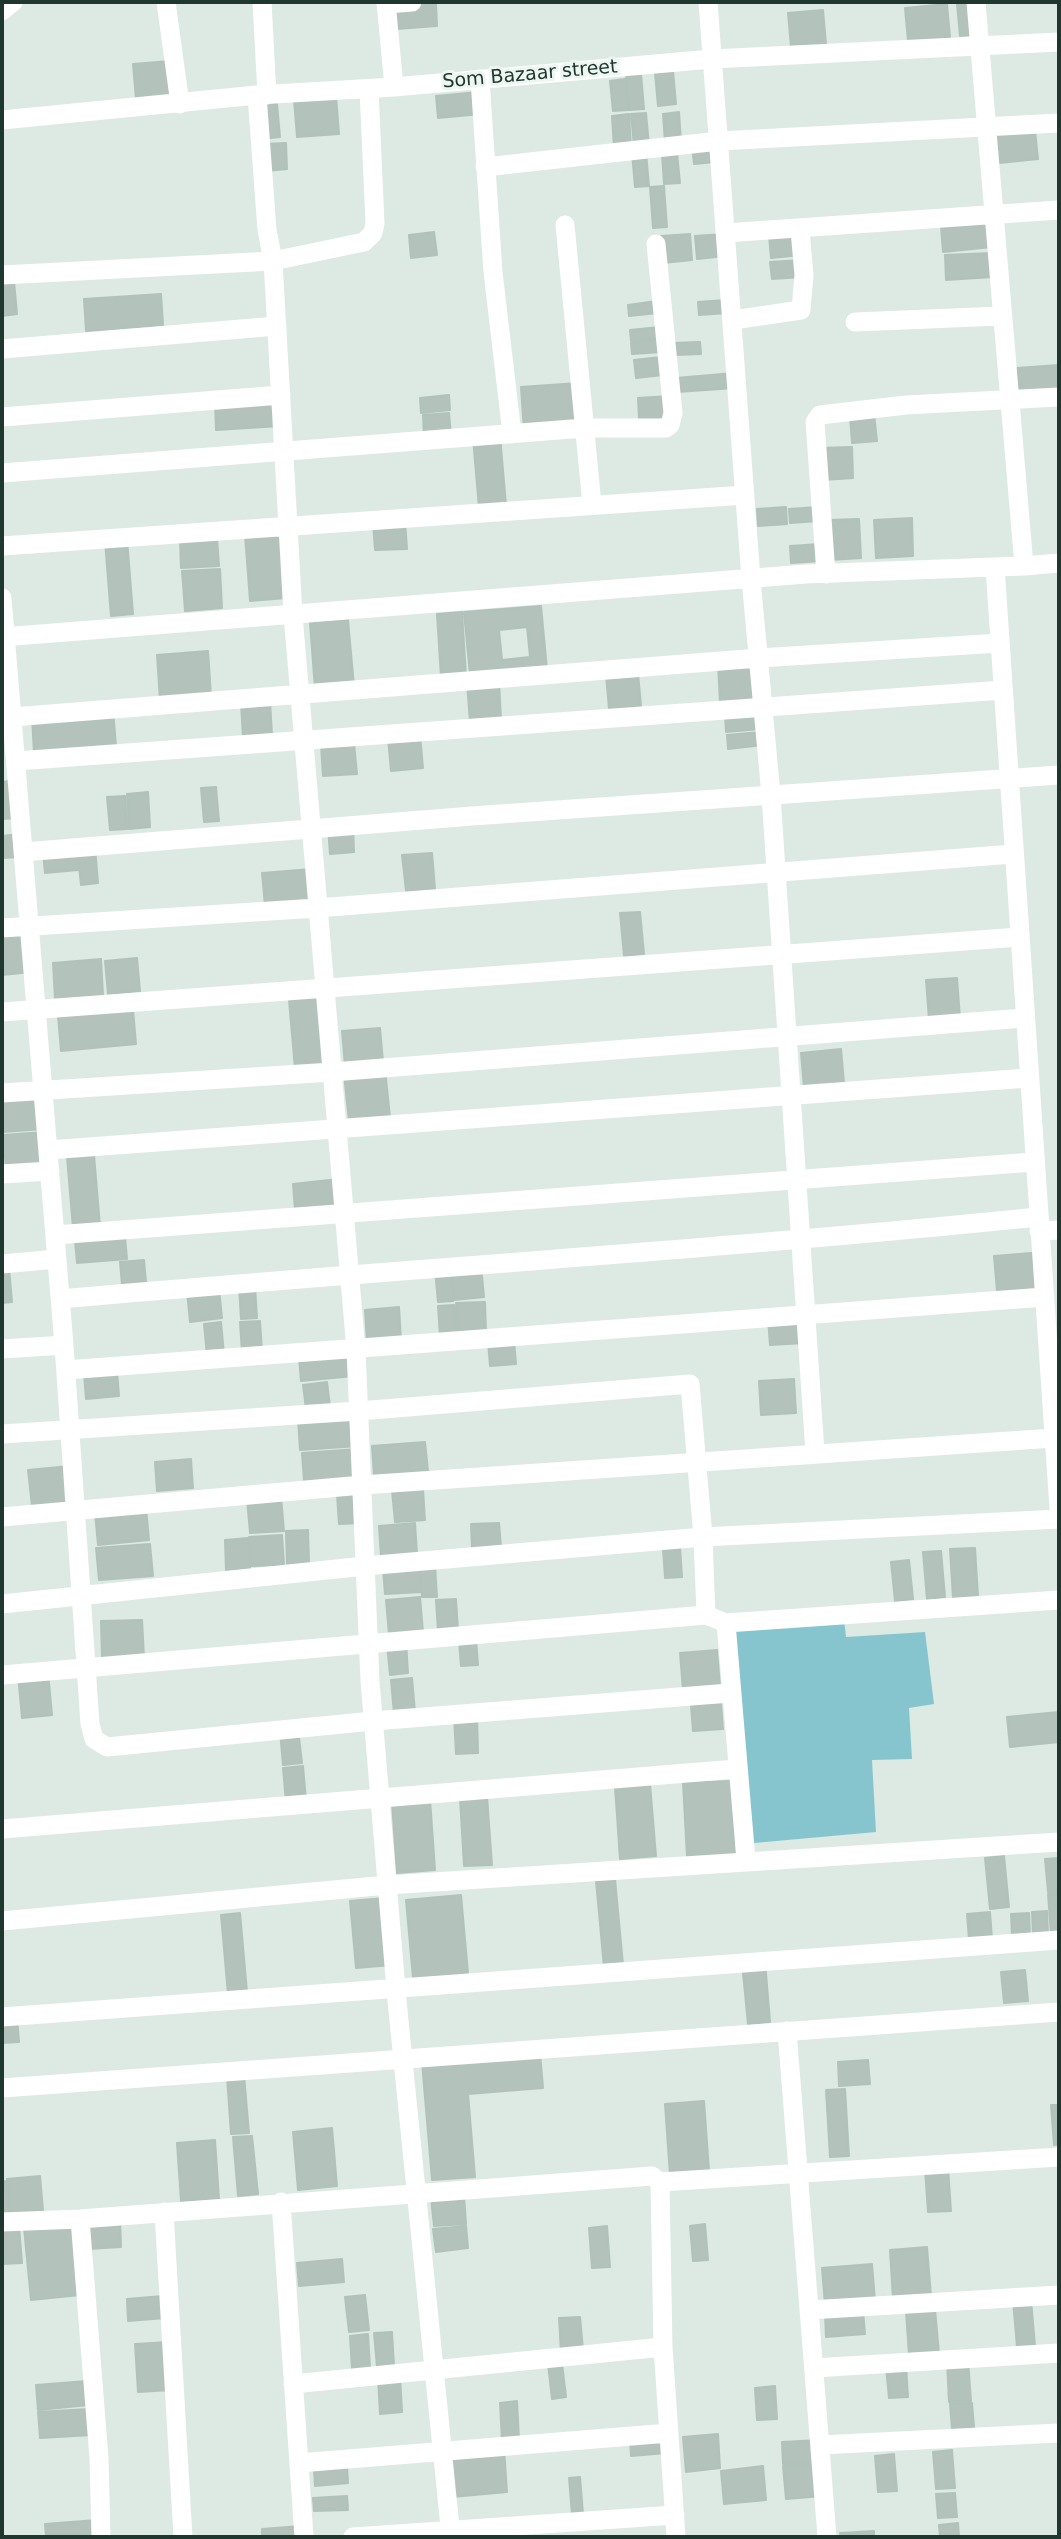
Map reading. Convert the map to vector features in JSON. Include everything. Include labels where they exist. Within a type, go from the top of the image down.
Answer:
[{"type":"street","points":[[2,11],[13,2]]},
{"type":"street","points":[[166,2],[180,104]]},
{"type":"street","points":[[262,2],[267,230],[273,261],[293,615],[356,1350],[373,1721],[402,2057],[451,2535]]},
{"type":"street","points":[[394,87],[386,3],[412,2]]},
{"type":"street","points":[[708,2],[751,579],[777,873],[815,1453]]},
{"type":"street","points":[[976,2],[992,215],[1024,566]]},
{"type":"street","name":"Som Bazaar street","points":[[2,120],[262,95],[369,89],[712,59],[1059,42]]},
{"type":"street","points":[[480,79],[493,272],[512,435]]},
{"type":"street","points":[[2,275],[273,261],[363,242],[373,233],[375,223],[369,89]]},
{"type":"street","points":[[485,167],[719,141],[985,130],[1059,124]]},
{"type":"street","points":[[724,233],[800,230],[1059,210]]},
{"type":"street","points":[[565,225],[592,505]]},
{"type":"street","points":[[733,320],[801,310],[804,275],[800,230]]},
{"type":"street","points":[[2,473],[585,428],[666,428],[672,421],[656,244]]},
{"type":"street","points":[[855,322],[1001,316]]},
{"type":"street","points":[[2,349],[277,326]]},
{"type":"street","points":[[2,417],[281,395]]},
{"type":"street","points":[[826,574],[815,422],[820,415],[906,404],[1059,397]]},
{"type":"street","points":[[2,546],[288,524],[745,495]]},
{"type":"street","points":[[4,637],[751,579],[1059,563]]},
{"type":"street","points":[[995,567],[1059,1508]]},
{"type":"street","points":[[2,598],[9,729],[16,761],[12,829],[23,852],[30,926],[66,1370],[91,1732],[97,1744],[107,1747],[373,1721],[730,1693]]},
{"type":"street","points":[[9,729],[300,695],[759,658],[1000,643]]},
{"type":"street","points":[[16,761],[1003,690]]},
{"type":"street","points":[[23,852],[311,828],[1059,775]]},
{"type":"street","points":[[2,928],[317,908],[1013,854]]},
{"type":"street","points":[[2,1012],[1019,937]]},
{"type":"street","points":[[2,1093],[332,1072],[1024,1018]]},
{"type":"street","points":[[48,1150],[792,1098],[1028,1078]]},
{"type":"street","points":[[55,1235],[1034,1162]]},
{"type":"street","points":[[2,1174],[50,1171]]},
{"type":"street","points":[[60,1299],[349,1273],[1039,1224],[1059,1230]]},
{"type":"street","points":[[2,1264],[57,1259]]},
{"type":"street","points":[[66,1370],[1044,1297]]},
{"type":"street","points":[[2,1349],[64,1345]]},
{"type":"street","points":[[2,1434],[359,1411],[688,1384],[691,1386],[697,1460],[706,1615]]},
{"type":"street","points":[[2,1517],[697,1460],[1054,1438]]},
{"type":"street","points":[[2,1604],[365,1566],[703,1537],[1059,1519]]},
{"type":"street","points":[[2,1675],[706,1615],[726,1623],[1059,1600]]},
{"type":"street","points":[[726,1623],[736,1769],[746,1860]]},
{"type":"street","points":[[2,1829],[736,1769]]},
{"type":"street","points":[[2,1922],[387,1885],[1059,1842]]},
{"type":"street","points":[[2,2017],[1059,1940]]},
{"type":"street","points":[[2,2088],[402,2057],[1059,2012]]},
{"type":"street","points":[[787,2031],[827,2537]]},
{"type":"street","points":[[2,2222],[80,2219],[645,2175],[660,2182],[1059,2157]]},
{"type":"street","points":[[660,2182],[663,2347],[676,2537]]},
{"type":"street","points":[[281,2202],[304,2537]]},
{"type":"street","points":[[164,2212],[183,2537]]},
{"type":"street","points":[[80,2219],[99,2458],[101,2537]]},
{"type":"street","points":[[809,2310],[1059,2295]]},
{"type":"street","points":[[293,2384],[663,2347]]},
{"type":"street","points":[[814,2368],[1059,2353]]},
{"type":"street","points":[[299,2463],[669,2433]]},
{"type":"street","points":[[820,2445],[1059,2433]]},
{"type":"street","points":[[353,2537],[451,2535],[675,2515]]},
{"type":"water","points":[[844,1619],[846,1637],[925,1632],[934,1704],[909,1708],[912,1759],[872,1760],[876,1832],[743,1844],[726,1628]]},
{"type":"building","points":[[975,2],[978,34],[960,36],[957,4]]},
{"type":"building","points":[[436,3],[437,26],[396,29],[394,6]]},
{"type":"building","points":[[947,4],[950,37],[908,41],[905,8]]},
{"type":"building","points":[[823,10],[826,44],[791,47],[788,13]]},
{"type":"building","points":[[170,61],[173,96],[136,99],[133,64]]},
{"type":"building","points":[[673,71],[676,104],[658,106],[655,73]]},
{"type":"building","points":[[641,74],[644,109],[629,110],[626,76]]},
{"type":"building","points":[[625,79],[628,110],[613,111],[610,81]]},
{"type":"building","points":[[479,92],[481,114],[438,118],[436,96]]},
{"type":"building","points":[[336,96],[339,134],[297,137],[294,100]]},
{"type":"building","points":[[277,104],[280,137],[261,139],[258,105]]},
{"type":"building","points":[[679,112],[681,142],[665,143],[663,114]]},
{"type":"building","points":[[646,113],[649,145],[634,146],[631,114]]},
{"type":"building","points":[[629,114],[631,147],[614,148],[612,116]]},
{"type":"building","points":[[1035,130],[1038,159],[999,163],[996,134]]},
{"type":"building","points":[[286,143],[287,169],[266,171],[264,144]]},
{"type":"building","points":[[714,144],[715,162],[694,164],[692,147]]},
{"type":"building","points":[[646,152],[649,186],[635,187],[632,153]]},
{"type":"building","points":[[677,153],[680,183],[664,184],[662,154]]},
{"type":"building","points":[[664,186],[667,227],[653,228],[650,187]]},
{"type":"building","points":[[990,222],[992,247],[943,252],[941,226]]},
{"type":"building","points":[[434,232],[437,255],[411,258],[409,235]]},
{"type":"building","points":[[690,234],[692,260],[663,263],[661,236]]},
{"type":"building","points":[[723,234],[725,256],[697,259],[695,236]]},
{"type":"building","points":[[799,234],[801,255],[771,258],[769,236]]},
{"type":"building","points":[[992,253],[993,277],[946,280],[945,255]]},
{"type":"building","points":[[801,260],[802,277],[772,279],[770,262]]},
{"type":"building","points":[[14,281],[17,314],[2,316],[2,282]]},
{"type":"building","points":[[161,294],[163,325],[86,331],[84,299]]},
{"type":"building","points":[[726,300],[727,313],[699,315],[698,302]]},
{"type":"building","points":[[657,301],[658,313],[629,316],[628,305]]},
{"type":"building","points":[[660,327],[661,338],[631,341],[630,330]]},
{"type":"building","points":[[661,340],[662,352],[632,354],[631,343]]},
{"type":"building","points":[[700,342],[701,354],[674,355],[673,343]]},
{"type":"building","points":[[661,357],[663,375],[636,378],[634,360]]},
{"type":"building","points":[[1059,365],[1059,391],[1019,394],[1017,368]]},
{"type":"building","points":[[734,373],[735,388],[677,392],[676,378]]},
{"type":"building","points":[[578,383],[581,427],[524,431],[521,387]]},
{"type":"building","points":[[449,395],[450,410],[421,413],[420,398]]},
{"type":"building","points":[[670,396],[671,417],[639,419],[638,398]]},
{"type":"building","points":[[278,399],[280,426],[216,430],[215,404]]},
{"type":"building","points":[[449,413],[451,435],[424,437],[423,415]]},
{"type":"building","points":[[874,413],[877,441],[852,443],[850,415]]},
{"type":"building","points":[[500,436],[506,505],[479,508],[473,438]]},
{"type":"building","points":[[852,447],[853,478],[823,480],[821,448]]},
{"type":"building","points":[[786,507],[787,524],[758,526],[757,509]]},
{"type":"building","points":[[818,507],[819,521],[790,523],[789,509]]},
{"type":"building","points":[[912,518],[913,556],[876,558],[874,520]]},
{"type":"building","points":[[859,519],[861,558],[830,560],[828,520]]},
{"type":"building","points":[[405,521],[407,549],[375,550],[373,523]]},
{"type":"building","points":[[281,532],[286,598],[250,601],[245,535]]},
{"type":"building","points":[[217,537],[219,566],[181,568],[180,540]]},
{"type":"building","points":[[127,539],[133,614],[111,616],[105,541]]},
{"type":"building","points":[[820,544],[821,561],[791,563],[790,546]]},
{"type":"building","points":[[220,569],[222,608],[185,611],[182,571]]},
{"type":"building","points":[[541,606],[547,669],[470,675],[464,612]],"holes":[[[527,627],[530,657],[502,660],[499,630]]]},
{"type":"building","points":[[462,612],[466,676],[441,677],[437,614]]},
{"type":"building","points":[[348,620],[354,686],[315,689],[310,623]]},
{"type":"building","points":[[208,651],[211,696],[160,700],[157,655]]},
{"type":"building","points":[[754,661],[757,700],[720,703],[718,663]]},
{"type":"building","points":[[638,673],[641,706],[609,709],[606,675]]},
{"type":"building","points":[[499,681],[501,720],[470,722],[467,683]]},
{"type":"building","points":[[270,701],[272,735],[243,737],[241,704]]},
{"type":"building","points":[[113,710],[116,746],[34,753],[32,717]]},
{"type":"building","points":[[759,713],[760,729],[726,732],[725,715]]},
{"type":"building","points":[[761,732],[763,745],[728,749],[727,735]]},
{"type":"building","points":[[420,735],[423,768],[391,771],[388,738]]},
{"type":"building","points":[[354,743],[357,774],[323,776],[321,745]]},
{"type":"building","points":[[15,780],[19,818],[2,819],[2,782]]},
{"type":"building","points":[[216,787],[219,821],[204,822],[201,788]]},
{"type":"building","points":[[148,792],[150,827],[129,829],[127,794]]},
{"type":"building","points":[[125,796],[127,829],[110,830],[107,797]]},
{"type":"building","points":[[353,826],[354,852],[330,854],[328,828]]},
{"type":"building","points":[[19,834],[21,857],[2,858],[2,836]]},
{"type":"building","points":[[95,847],[98,883],[81,885],[77,849]]},
{"type":"building","points":[[76,849],[78,870],[45,873],[43,852]]},
{"type":"building","points":[[432,853],[435,889],[406,891],[402,855]]},
{"type":"building","points":[[312,869],[315,902],[265,906],[262,873]]},
{"type":"building","points":[[640,912],[644,954],[624,956],[620,913]]},
{"type":"building","points":[[29,936],[32,972],[2,975],[2,938]]},
{"type":"building","points":[[137,958],[140,991],[108,994],[105,961]]},
{"type":"building","points":[[101,959],[103,996],[55,999],[53,963]]},
{"type":"building","points":[[957,978],[960,1018],[929,1020],[926,980]]},
{"type":"building","points":[[324,997],[329,1066],[295,1069],[289,1000]]},
{"type":"building","points":[[133,1009],[136,1044],[61,1051],[58,1016]]},
{"type":"building","points":[[380,1028],[383,1062],[345,1066],[342,1031]]},
{"type":"building","points":[[841,1049],[844,1083],[804,1087],[801,1053]]},
{"type":"building","points":[[385,1069],[390,1117],[349,1121],[344,1074]]},
{"type":"building","points":[[42,1093],[44,1129],[2,1132],[2,1096]]},
{"type":"building","points":[[45,1132],[48,1166],[6,1169],[3,1135]]},
{"type":"building","points":[[94,1155],[100,1226],[73,1228],[67,1157]]},
{"type":"building","points":[[339,1179],[342,1206],[295,1210],[293,1184]]},
{"type":"building","points":[[125,1237],[127,1259],[77,1263],[75,1241]]},
{"type":"building","points":[[1032,1253],[1035,1288],[997,1291],[994,1256]]},
{"type":"building","points":[[144,1260],[146,1282],[122,1285],[120,1262]]},
{"type":"building","points":[[481,1266],[484,1297],[454,1300],[451,1269]]},
{"type":"building","points":[[2,1268],[9,1268],[12,1302],[2,1303]]},
{"type":"building","points":[[451,1269],[453,1301],[438,1302],[435,1270]]},
{"type":"building","points":[[255,1286],[257,1318],[241,1319],[239,1287]]},
{"type":"building","points":[[219,1289],[222,1318],[190,1322],[187,1292]]},
{"type":"building","points":[[485,1302],[486,1333],[458,1335],[456,1303]]},
{"type":"building","points":[[454,1305],[457,1336],[440,1337],[438,1306]]},
{"type":"building","points":[[399,1307],[401,1340],[367,1342],[365,1310]]},
{"type":"building","points":[[803,1316],[805,1343],[770,1345],[768,1319]]},
{"type":"building","points":[[260,1321],[262,1352],[242,1353],[240,1322]]},
{"type":"building","points":[[221,1322],[224,1354],[207,1356],[204,1324]]},
{"type":"building","points":[[514,1340],[516,1364],[490,1366],[488,1342]]},
{"type":"building","points":[[352,1353],[354,1376],[301,1381],[299,1358]]},
{"type":"building","points":[[117,1371],[119,1396],[86,1399],[84,1374]]},
{"type":"building","points":[[794,1379],[796,1413],[761,1415],[759,1381]]},
{"type":"building","points":[[327,1382],[330,1406],[306,1409],[303,1385]]},
{"type":"building","points":[[356,1415],[359,1446],[300,1450],[298,1419]]},
{"type":"building","points":[[425,1442],[428,1471],[374,1475],[372,1446]]},
{"type":"building","points":[[358,1449],[360,1477],[304,1481],[302,1453]]},
{"type":"building","points":[[191,1459],[193,1488],[157,1491],[155,1462]]},
{"type":"building","points":[[70,1466],[73,1502],[32,1506],[28,1470]]},
{"type":"building","points":[[423,1489],[425,1520],[395,1522],[392,1491]]},
{"type":"building","points":[[360,1492],[362,1523],[339,1524],[337,1494]]},
{"type":"building","points":[[281,1497],[284,1531],[250,1533],[247,1499]]},
{"type":"building","points":[[146,1508],[149,1540],[98,1545],[95,1513]]},
{"type":"building","points":[[415,1523],[417,1554],[381,1557],[379,1526]]},
{"type":"building","points":[[499,1523],[501,1547],[472,1548],[471,1524]]},
{"type":"building","points":[[308,1530],[309,1563],[287,1564],[286,1531]]},
{"type":"building","points":[[282,1535],[284,1565],[251,1566],[249,1537]]},
{"type":"building","points":[[248,1538],[250,1568],[226,1570],[225,1540]]},
{"type":"building","points":[[150,1544],[153,1576],[99,1580],[96,1548]]},
{"type":"building","points":[[680,1547],[682,1577],[665,1578],[663,1549]]},
{"type":"building","points":[[975,1548],[978,1596],[953,1598],[950,1549]]},
{"type":"building","points":[[941,1551],[945,1597],[927,1599],[923,1552]]},
{"type":"building","points":[[909,1560],[913,1599],[895,1601],[891,1562]]},
{"type":"building","points":[[435,1565],[437,1597],[422,1597],[420,1566]]},
{"type":"building","points":[[419,1566],[421,1592],[385,1594],[383,1569]]},
{"type":"building","points":[[420,1597],[423,1632],[389,1635],[386,1600]]},
{"type":"building","points":[[456,1599],[458,1630],[438,1632],[436,1600]]},
{"type":"building","points":[[142,1620],[144,1657],[102,1658],[101,1621]]},
{"type":"building","points":[[476,1639],[478,1665],[461,1666],[459,1641]]},
{"type":"building","points":[[406,1642],[408,1673],[390,1675],[387,1644]]},
{"type":"building","points":[[717,1650],[720,1687],[683,1690],[680,1653]]},
{"type":"building","points":[[48,1672],[52,1715],[22,1718],[18,1675]]},
{"type":"building","points":[[412,1678],[415,1712],[394,1714],[391,1680]]},
{"type":"building","points":[[721,1704],[723,1729],[693,1731],[691,1706]]},
{"type":"building","points":[[1059,1712],[1059,1742],[1010,1747],[1007,1717]]},
{"type":"building","points":[[477,1716],[478,1753],[456,1754],[454,1717]]},
{"type":"building","points":[[298,1729],[302,1763],[283,1765],[280,1731]]},
{"type":"building","points":[[303,1766],[306,1800],[286,1802],[283,1768]]},
{"type":"building","points":[[731,1781],[735,1854],[687,1856],[683,1783]]},
{"type":"building","points":[[650,1784],[656,1856],[620,1859],[615,1787]]},
{"type":"building","points":[[487,1796],[492,1865],[464,1866],[460,1798]]},
{"type":"building","points":[[430,1799],[435,1870],[397,1873],[392,1802]]},
{"type":"building","points":[[1004,1856],[1009,1907],[990,1909],[985,1858]]},
{"type":"building","points":[[1059,1858],[1059,1891],[1048,1892],[1045,1859]]},
{"type":"building","points":[[615,1879],[623,1965],[604,1967],[596,1881]]},
{"type":"building","points":[[1059,1893],[1059,1933],[1051,1934],[1048,1894]]},
{"type":"building","points":[[461,1895],[468,1973],[413,1978],[406,1900]]},
{"type":"building","points":[[385,1898],[392,1965],[356,1968],[350,1901]]},
{"type":"building","points":[[1047,1911],[1048,1934],[1033,1935],[1032,1912]]},
{"type":"building","points":[[990,1912],[992,1939],[969,1940],[967,1914]]},
{"type":"building","points":[[240,1913],[247,1992],[228,1994],[221,1915]]},
{"type":"building","points":[[1029,1913],[1030,1936],[1012,1937],[1011,1914]]},
{"type":"building","points":[[765,1961],[770,2022],[748,2024],[742,1963]]},
{"type":"building","points":[[1025,1970],[1028,2001],[1004,2003],[1001,1972]]},
{"type":"building","points":[[17,2017],[19,2042],[2,2043],[2,2018]]},
{"type":"building","points":[[540,2053],[543,2088],[468,2094],[475,2177],[432,2180],[422,2062]]},
{"type":"building","points":[[868,2060],[870,2084],[839,2086],[838,2062]]},
{"type":"building","points":[[244,2075],[249,2133],[231,2134],[227,2077]]},
{"type":"building","points":[[845,2089],[849,2156],[830,2157],[826,2090]]},
{"type":"building","points":[[704,2101],[709,2171],[670,2175],[665,2104]]},
{"type":"building","points":[[1051,2105],[1059,2105],[1059,2144],[1054,2145]]},
{"type":"building","points":[[332,2128],[337,2186],[298,2190],[293,2132]]},
{"type":"building","points":[[252,2136],[258,2194],[238,2196],[233,2137]]},
{"type":"building","points":[[215,2140],[219,2199],[181,2201],[177,2143]]},
{"type":"building","points":[[948,2168],[951,2211],[928,2212],[925,2169]]},
{"type":"building","points":[[40,2176],[43,2210],[10,2213],[7,2179]]},
{"type":"building","points":[[6,2181],[9,2213],[2,2214],[2,2182]]},
{"type":"building","points":[[464,2196],[466,2224],[434,2226],[431,2198]]},
{"type":"building","points":[[120,2220],[121,2247],[88,2249],[86,2223]]},
{"type":"building","points":[[73,2223],[80,2295],[31,2300],[24,2228]]},
{"type":"building","points":[[705,2224],[708,2260],[693,2261],[690,2226]]},
{"type":"building","points":[[19,2226],[22,2263],[2,2264],[2,2227]]},
{"type":"building","points":[[466,2226],[468,2248],[436,2252],[433,2229]]},
{"type":"building","points":[[607,2226],[610,2267],[592,2268],[589,2228]]},
{"type":"building","points":[[927,2247],[931,2296],[893,2299],[890,2250]]},
{"type":"building","points":[[342,2259],[344,2282],[299,2286],[297,2263]]},
{"type":"building","points":[[872,2264],[875,2301],[825,2305],[822,2268]]},
{"type":"building","points":[[365,2295],[369,2330],[349,2332],[345,2297]]},
{"type":"building","points":[[163,2296],[165,2318],[128,2321],[127,2299]]},
{"type":"building","points":[[1031,2300],[1035,2346],[1017,2347],[1013,2301]]},
{"type":"building","points":[[935,2309],[939,2353],[909,2355],[906,2311]]},
{"type":"building","points":[[863,2311],[865,2334],[826,2337],[825,2314]]},
{"type":"building","points":[[580,2317],[583,2350],[561,2352],[559,2318]]},
{"type":"building","points":[[392,2332],[394,2366],[377,2367],[374,2333]]},
{"type":"building","points":[[368,2334],[370,2368],[352,2369],[350,2336]]},
{"type":"building","points":[[169,2342],[171,2390],[138,2392],[135,2344]]},
{"type":"building","points":[[968,2360],[971,2401],[949,2402],[947,2361]]},
{"type":"building","points":[[562,2363],[566,2397],[552,2399],[548,2364]]},
{"type":"building","points":[[906,2366],[908,2397],[889,2398],[886,2368]]},
{"type":"building","points":[[400,2376],[402,2412],[380,2414],[378,2378]]},
{"type":"building","points":[[87,2381],[89,2405],[38,2410],[36,2385]]},
{"type":"building","points":[[775,2386],[777,2419],[757,2420],[755,2388]]},
{"type":"building","points":[[517,2401],[519,2439],[502,2441],[500,2403]]},
{"type":"building","points":[[972,2403],[974,2427],[952,2429],[950,2404]]},
{"type":"building","points":[[90,2409],[92,2435],[40,2438],[38,2412]]},
{"type":"building","points":[[718,2434],[720,2468],[686,2472],[683,2437]]},
{"type":"building","points":[[664,2436],[666,2453],[631,2456],[630,2439]]},
{"type":"building","points":[[819,2440],[820,2462],[783,2464],[782,2442]]},
{"type":"building","points":[[504,2448],[507,2492],[452,2497],[448,2453]]},
{"type":"building","points":[[952,2450],[955,2488],[936,2489],[933,2452]]},
{"type":"building","points":[[894,2454],[897,2491],[878,2492],[875,2456]]},
{"type":"building","points":[[821,2463],[823,2496],[786,2499],[783,2466]]},
{"type":"building","points":[[347,2466],[348,2483],[315,2486],[314,2469]]},
{"type":"building","points":[[763,2466],[766,2500],[724,2504],[721,2471]]},
{"type":"building","points":[[580,2477],[583,2514],[572,2514],[569,2478]]},
{"type":"building","points":[[955,2493],[957,2517],[938,2518],[936,2494]]},
{"type":"building","points":[[347,2496],[348,2510],[314,2511],[313,2498]]},
{"type":"building","points":[[97,2520],[98,2535],[46,2537],[45,2524]]},
{"type":"building","points":[[958,2523],[959,2537],[940,2537],[939,2525]]},
{"type":"building","points":[[301,2526],[301,2537],[262,2537],[262,2529]]},
{"type":"building","points":[[874,2531],[874,2537],[841,2537],[840,2533]]}]
